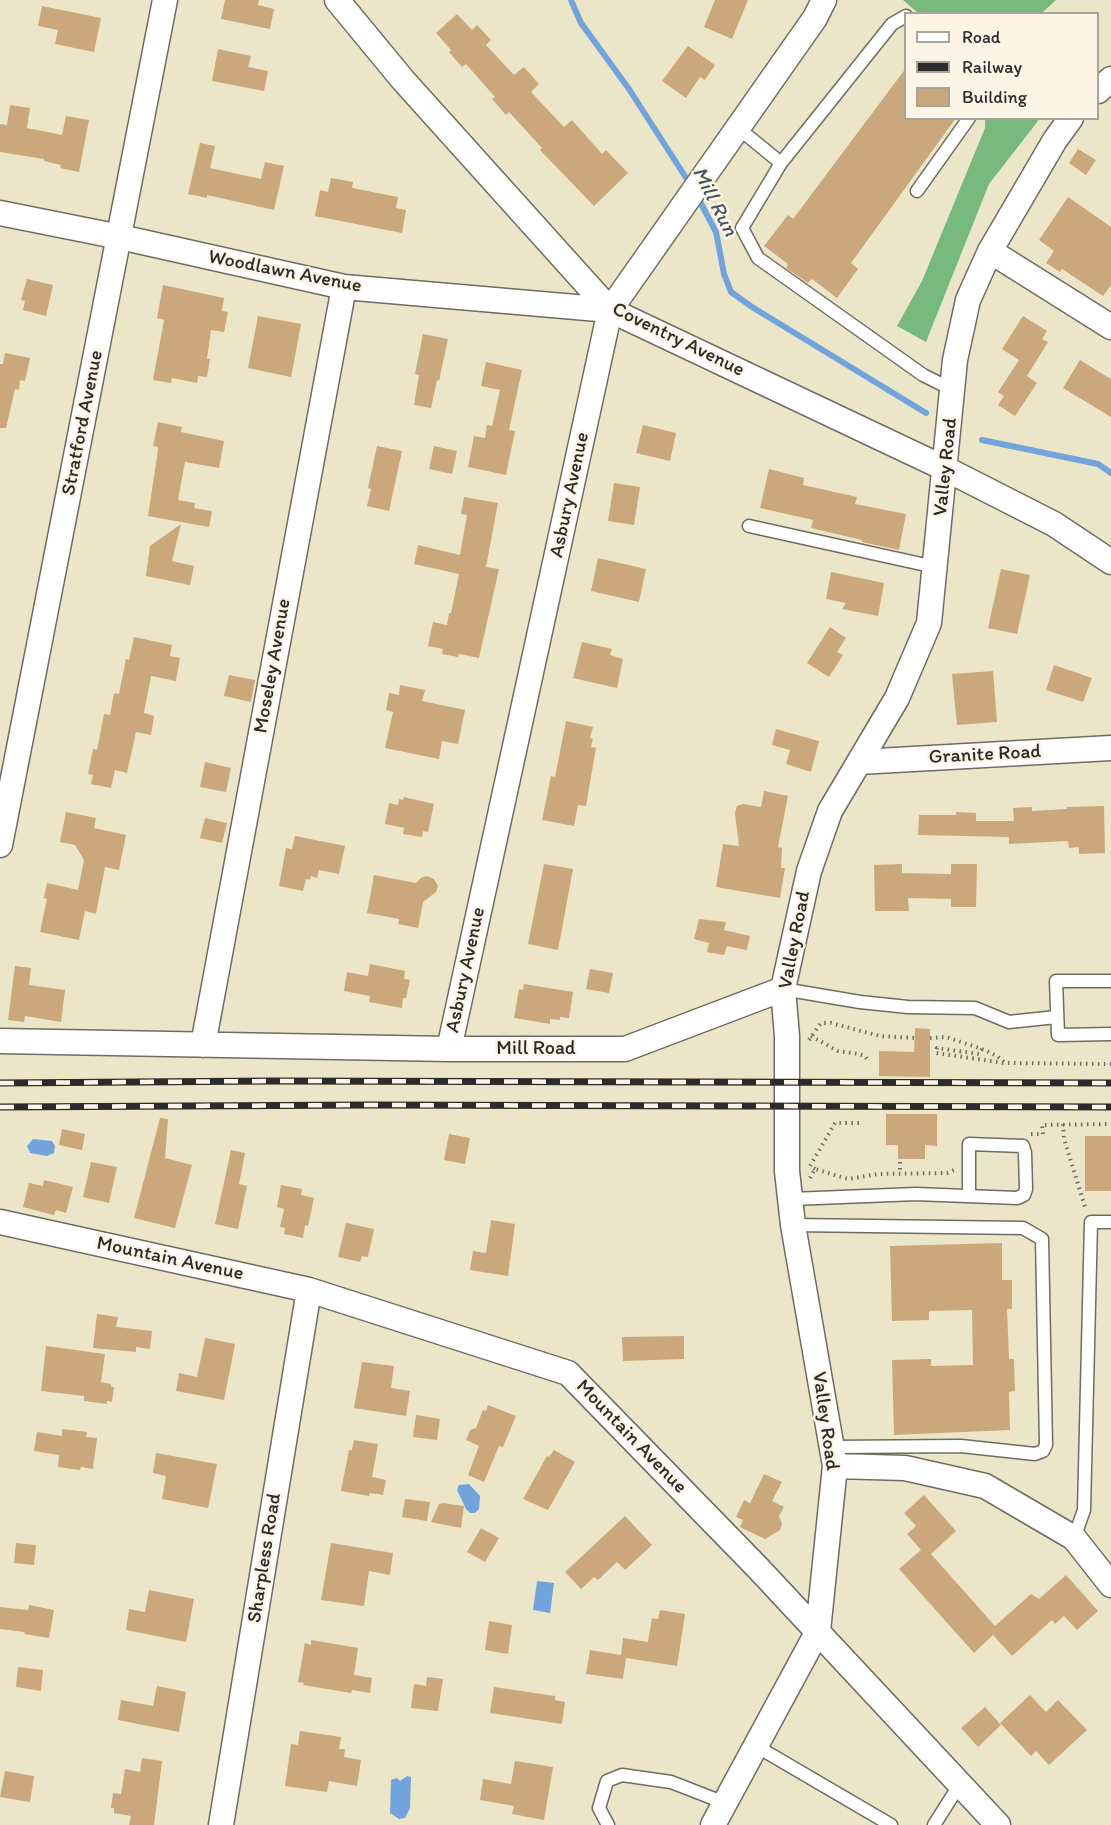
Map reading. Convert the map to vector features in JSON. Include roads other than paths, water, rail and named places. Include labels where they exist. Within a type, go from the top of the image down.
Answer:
[{"type":"street","name":"Stratford Avenue","points":[[0,845],[165,0]]},
{"type":"street","name":"Coventry Avenue","points":[[337,0],[403,81],[610,310],[946,469],[1054,524],[1111,562]]},
{"type":"street","name":"Asbury Avenue","points":[[449,1049],[610,310],[815,18],[824,0]]},
{"type":"street","points":[[1099,90],[1111,79]]},
{"type":"street","name":"Valley Road","points":[[713,1825],[818,1631],[833,1457],[793,1225],[792,1199],[787,1171],[787,1036],[783,989],[809,871],[830,811],[897,698],[929,623],[955,360],[968,300],[990,251],[1055,140],[1070,120]]},
{"type":"street","name":"Woodlawn Avenue","points":[[0,213],[344,287],[610,310]]},
{"type":"street","points":[[990,251],[1111,327]]},
{"type":"street","name":"Moseley Avenue","points":[[203,1046],[344,287]]},
{"type":"street","name":"Granite Road","points":[[859,762],[1111,748]]},
{"type":"street","name":"Mill Road","points":[[0,1041],[203,1046],[625,1049],[783,989]]},
{"type":"street","name":"Mountain Avenue","points":[[0,1222],[309,1290],[568,1372],[818,1631],[998,1825]]},
{"type":"street","name":"Sharpless Road","points":[[221,1825],[309,1290]]},
{"type":"street","points":[[833,1457],[905,1468],[985,1486],[1074,1538],[1111,1586]]},
{"type":"lane","points":[[904,17],[892,24],[781,163],[742,228],[758,258],[923,375],[953,390]]},
{"type":"lane","points":[[917,191],[968,120]]},
{"type":"lane","points":[[738,128],[781,163]]},
{"type":"lane","points":[[749,526],[935,567]]},
{"type":"lane","points":[[1111,981],[1056,981],[1056,1017],[1058,1035],[1111,1035]]},
{"type":"lane","points":[[783,989],[860,1002],[908,1007],[975,1008],[1009,1022],[1056,1017]]},
{"type":"lane","points":[[792,1199],[916,1194],[1017,1198],[1024,1195],[1025,1153],[1023,1146],[969,1144],[969,1196]]},
{"type":"lane","points":[[1074,1538],[1084,1510],[1090,1222],[1111,1222]]},
{"type":"lane","points":[[793,1225],[1023,1228],[1042,1239],[1046,1445],[1043,1450],[1035,1454],[961,1446],[833,1457]]},
{"type":"lane","points":[[756,1746],[891,1825]]},
{"type":"lane","points":[[608,1825],[599,1808],[607,1781],[622,1775],[670,1782],[725,1803]]},
{"type":"lane","points":[[934,1825],[960,1784]]},
{"type":"water","points":[[33,1139],[52,1141],[55,1146],[54,1153],[47,1156],[30,1153],[27,1146]]},
{"type":"water","points":[[469,1484],[480,1496],[479,1509],[475,1513],[470,1513],[466,1509],[457,1490],[459,1485]]},
{"type":"water","points":[[537,1581],[554,1583],[550,1613],[533,1610]]},
{"type":"water","points":[[407,1776],[411,1777],[410,1808],[405,1818],[399,1819],[390,1813],[391,1780],[397,1778],[400,1781]]},
{"type":"waterway","name":"Mill Run","points":[[571,0],[581,23],[629,89],[690,184]]},
{"type":"waterway","name":"Mill Run","points":[[697,196],[716,232],[724,274],[731,292],[926,413]]},
{"type":"waterway","name":"Mill Run","points":[[982,440],[1098,464],[1111,473]]},
{"type":"railway","points":[[0,1083],[273,1081],[1111,1083]]},
{"type":"railway","points":[[0,1107],[371,1105],[1111,1107]]}]
